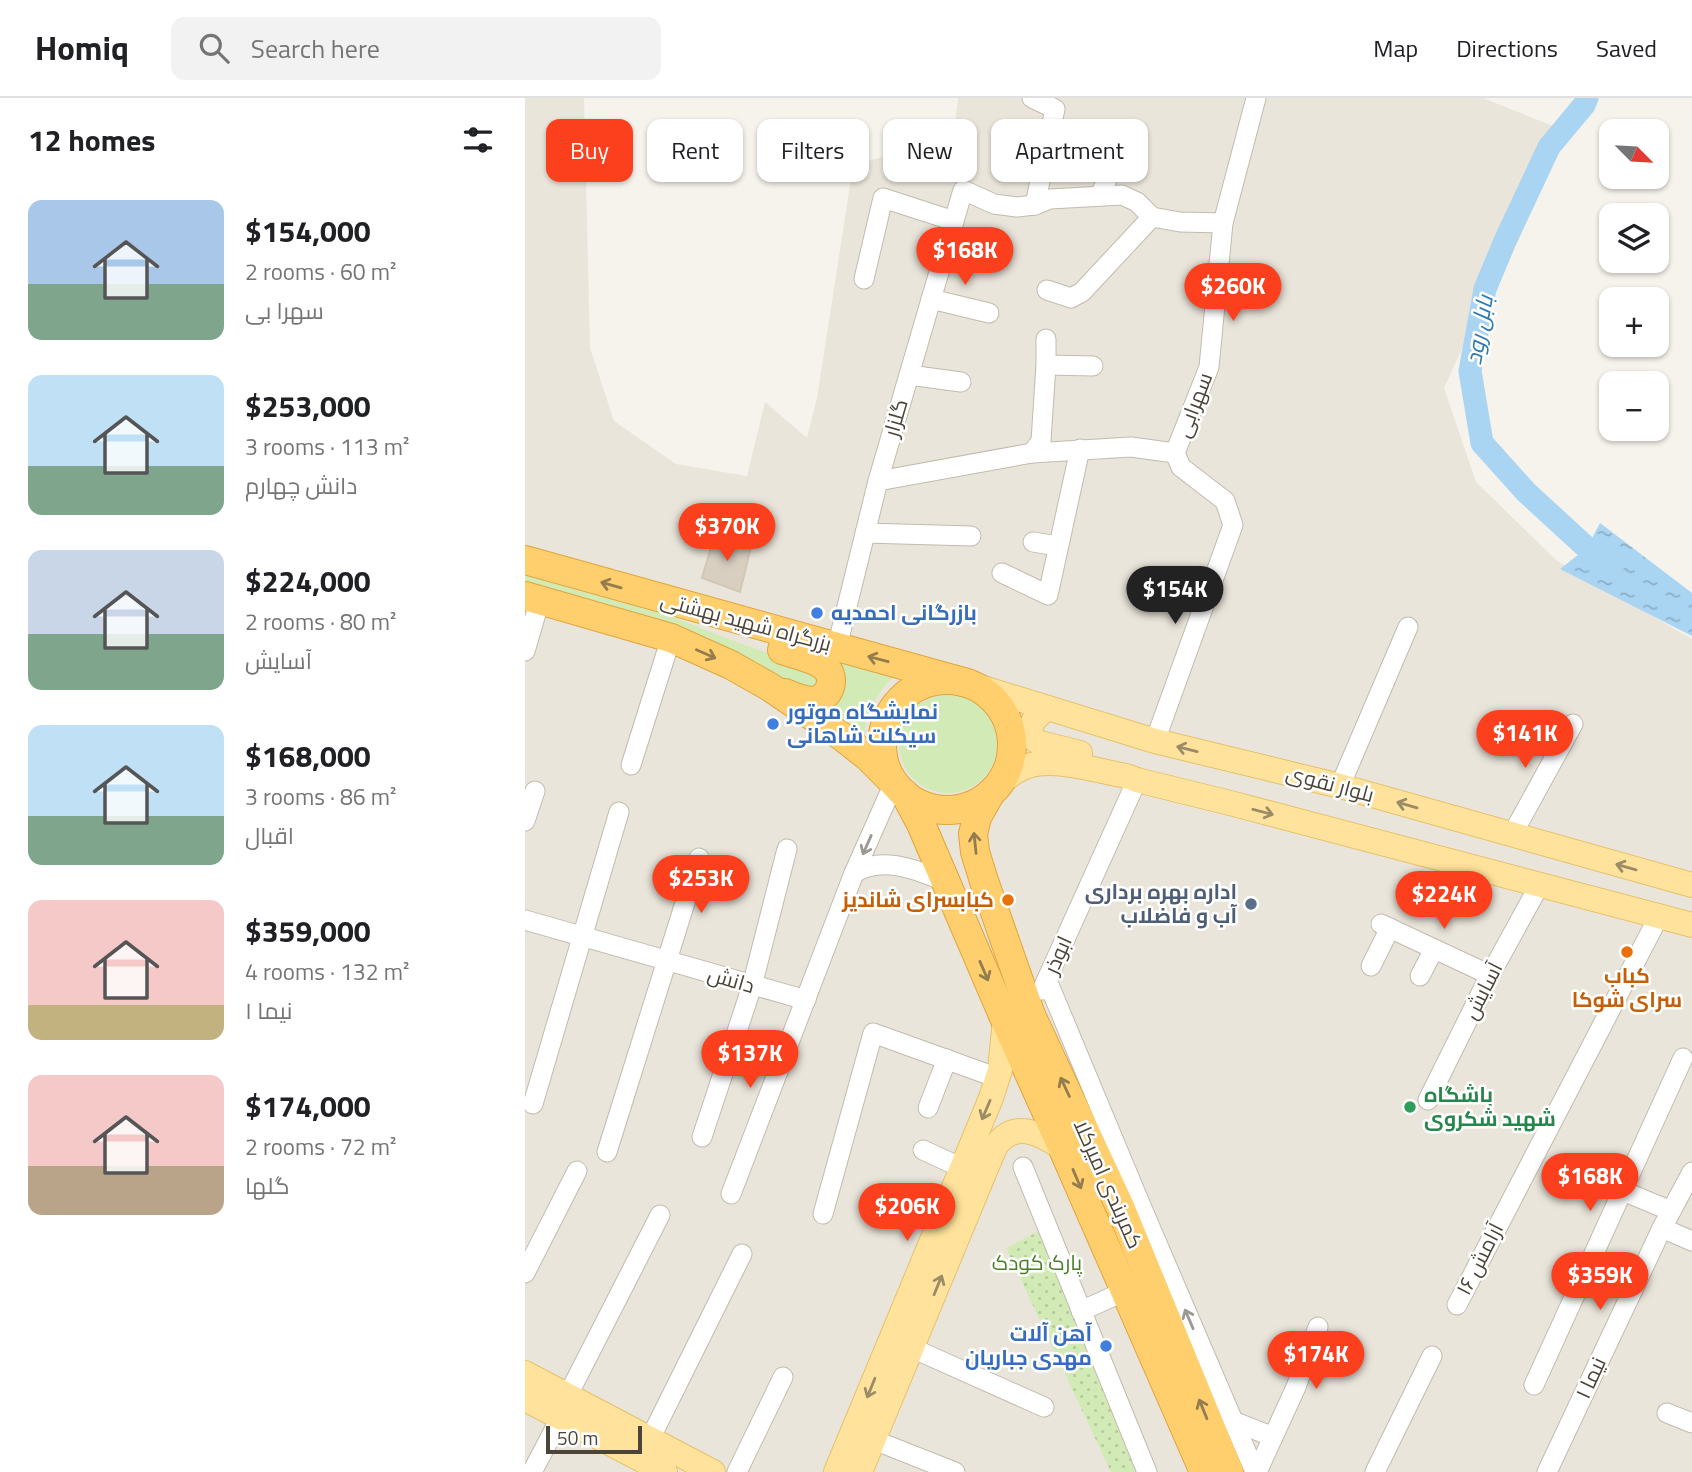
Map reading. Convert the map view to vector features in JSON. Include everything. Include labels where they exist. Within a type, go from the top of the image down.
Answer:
[{"type":"highway","name":"بزرگراه شهید بهشتی","points":[[525,560],[967,683]]},
{"type":"highway","points":[[650,596],[741,637],[817,662],[823,665],[831,681],[827,693],[810,701],[770,687]]},
{"type":"highway","name":"بزرگراه شهید بهشتی","points":[[532,598],[671,638],[731,665],[770,687],[858,748],[899,788]]},
{"type":"highway","points":[[935,681],[967,683],[993,699],[1009,725],[1012,739],[1007,769],[995,788],[978,803],[949,810],[933,809],[918,803],[899,788],[886,768],[883,752],[883,736],[895,706],[920,686],[935,681]]},
{"type":"highway","name":"کمربندی امیرکلا","points":[[899,788],[921,824],[957,909],[1085,1135],[1130,1205],[1229,1472]]},
{"type":"highway","name":"کمربندی امیرکلا","points":[[995,788],[977,817],[973,834],[975,852],[989,895],[1018,1017]]},
{"type":"highway","points":[[957,909],[961,892],[968,887],[982,888],[989,895]]},
{"type":"highway","name":"کمربندی امیرکلا","points":[[1085,1135],[1125,1291],[1204,1472]]},
{"type":"main road","name":"بلوار نقوی","points":[[967,683],[1155,741],[1340,786],[1692,886]]},
{"type":"main road","points":[[1047,708],[1032,720],[1029,729],[1031,737],[1040,744],[1109,761],[1132,778]]},
{"type":"main road","name":"بلوار نقوی","points":[[995,788],[1014,772],[1030,765],[1052,762],[1132,778],[1692,925]]},
{"type":"main road","points":[[860,1472],[874,1440],[902,1344],[962,1168],[991,1098],[1018,1017]]},
{"type":"main road","points":[[836,1472],[902,1344],[998,1142],[1013,1132],[1027,1130],[1041,1135],[1085,1135]]},
{"type":"main road","points":[[525,1373],[564,1406],[665,1472]]},
{"type":"main road","points":[[525,1399],[564,1406]]},
{"type":"main road","points":[[641,1456],[713,1472]]},
{"type":"street","points":[[1032,98],[1055,109],[1035,205]]},
{"type":"street","name":"سهرابی","points":[[1155,741],[1233,525],[1225,501],[1181,467],[1175,453],[1209,367],[1223,223],[1256,98]]},
{"type":"street","points":[[1100,196],[1106,182]]},
{"type":"street","name":"گلزار","points":[[837,647],[878,481],[963,190],[994,204],[1017,207],[1035,205]]},
{"type":"street","points":[[1035,205],[1050,199],[1122,195],[1137,202],[1152,217],[1180,222],[1223,223]]},
{"type":"street","points":[[864,279],[883,198],[954,221]]},
{"type":"street","points":[[1047,290],[1071,298],[1082,292],[1152,217]]},
{"type":"street","points":[[931,299],[989,313]]},
{"type":"street","points":[[1032,453],[1041,441],[1046,339]]},
{"type":"street","points":[[1046,365],[1093,366]]},
{"type":"street","points":[[909,375],[961,382]]},
{"type":"street","points":[[878,481],[1032,453],[1131,447],[1175,453]]},
{"type":"street","points":[[1002,573],[1048,595],[1080,449]]},
{"type":"street","points":[[865,533],[971,536]]},
{"type":"street","points":[[1034,542],[1058,546]]},
{"type":"street","points":[[525,651],[532,598]]},
{"type":"street","points":[[1340,786],[1408,627]]},
{"type":"street","points":[[631,765],[671,638]]},
{"type":"street","points":[[1512,835],[1573,724]]},
{"type":"street","name":"ابوذر","points":[[1018,1017],[1047,980],[1132,778]]},
{"type":"street","points":[[731,1194],[854,873],[899,788]]},
{"type":"street","points":[[525,821],[535,791]]},
{"type":"street","points":[[533,1104],[619,812]]},
{"type":"street","points":[[702,1138],[752,986],[787,849]]},
{"type":"street","points":[[607,1152],[699,858]]},
{"type":"street","points":[[854,873],[867,866],[888,864],[945,881]]},
{"type":"street","name":"آسایش","points":[[1429,1100],[1490,975],[1540,884]]},
{"type":"street","name":"آرامش ۱۶","points":[[1457,1305],[1659,916]]},
{"type":"street","name":"دانش","points":[[525,920],[806,1000]]},
{"type":"street","points":[[1371,965],[1385,926],[1490,975]]},
{"type":"street","points":[[1420,976],[1434,949]]},
{"type":"street","points":[[1047,980],[1085,1135]]},
{"type":"street","points":[[823,1214],[873,1033],[998,1077]]},
{"type":"street","points":[[1534,1385],[1683,1058]]},
{"type":"street","points":[[928,1108],[947,1059]]},
{"type":"street","points":[[923,1150],[962,1168]]},
{"type":"street","points":[[1023,1167],[1147,1472]]},
{"type":"street","points":[[525,1273],[577,1171]]},
{"type":"street","name":"نیما ۱","points":[[1547,1472],[1666,1220],[1692,1172]]},
{"type":"street","points":[[1623,1191],[1692,1241]]},
{"type":"street","points":[[1130,1205],[1256,1472]]},
{"type":"street","points":[[532,1472],[660,1215]]},
{"type":"street","points":[[641,1456],[742,1254]]},
{"type":"street","points":[[1081,1311],[1125,1291]]},
{"type":"street","points":[[1256,1472],[1296,1387],[1318,1327]]},
{"type":"street","points":[[902,1344],[1044,1406]]},
{"type":"street","points":[[1375,1472],[1431,1356]]},
{"type":"street","points":[[737,1472],[783,1377]]},
{"type":"street","points":[[1667,1413],[1692,1423]]},
{"type":"street","points":[[1233,1421],[1273,1437]]},
{"type":"street","points":[[874,1440],[955,1472]]},
{"type":"shaded area","points":[[525,98],[584,98],[585,119],[546,119],[546,182],[586,182],[590,348],[614,421],[676,464],[747,476],[765,402],[807,438],[817,398],[851,182],[869,182],[869,161],[883,156],[883,182],[977,182],[977,119],[956,119],[958,98],[1483,98],[1563,130],[1444,388],[1476,482],[1557,561],[1692,639],[1692,1472],[525,1472]]},
{"type":"green space","points":[[525,575],[665,614],[813,669],[818,684],[805,691],[755,662],[657,620],[525,582]]},
{"type":"green space","points":[[750,633],[896,676],[874,702],[864,735],[829,706],[841,673]]},
{"type":"green space","points":[[948,695],[967,699],[982,710],[993,725],[997,744],[993,763],[982,778],[967,789],[948,793],[929,789],[914,778],[903,763],[899,744],[903,725],[914,710],[929,699]]},
{"type":"green space","name":"پارک کودک","points":[[1045,1228],[1154,1472],[1111,1472],[1006,1248]]},
{"type":"water","points":[[1600,523],[1692,593],[1692,636],[1560,569],[1587,548]]},
{"type":"building","points":[[715,534],[751,547],[740,592],[702,578]]},
{"type":"waterway","name":"بابل رود","points":[[1587,98],[1549,147],[1505,241],[1485,289],[1470,371],[1482,443],[1526,492],[1587,548],[1614,563]]},
{"type":"place","name":"بازرگانی احمدیه","points":[[817,613]]},
{"type":"place","name":"نمایشگاه موتور سیکلت شاهانی","points":[[773,724]]},
{"type":"place","name":"کبابسرای شاندیز","points":[[1008,900]]},
{"type":"place","name":"اداره بهره برداری آب و فاضلاب","points":[[1251,904]]},
{"type":"place","name":"کباب سرای شوکا","points":[[1627,952]]},
{"type":"place","name":"باشگاه شهید شکروی","points":[[1410,1107]]},
{"type":"place","name":"آهن آلات مهدی جباریان","points":[[1106,1346]]}]
